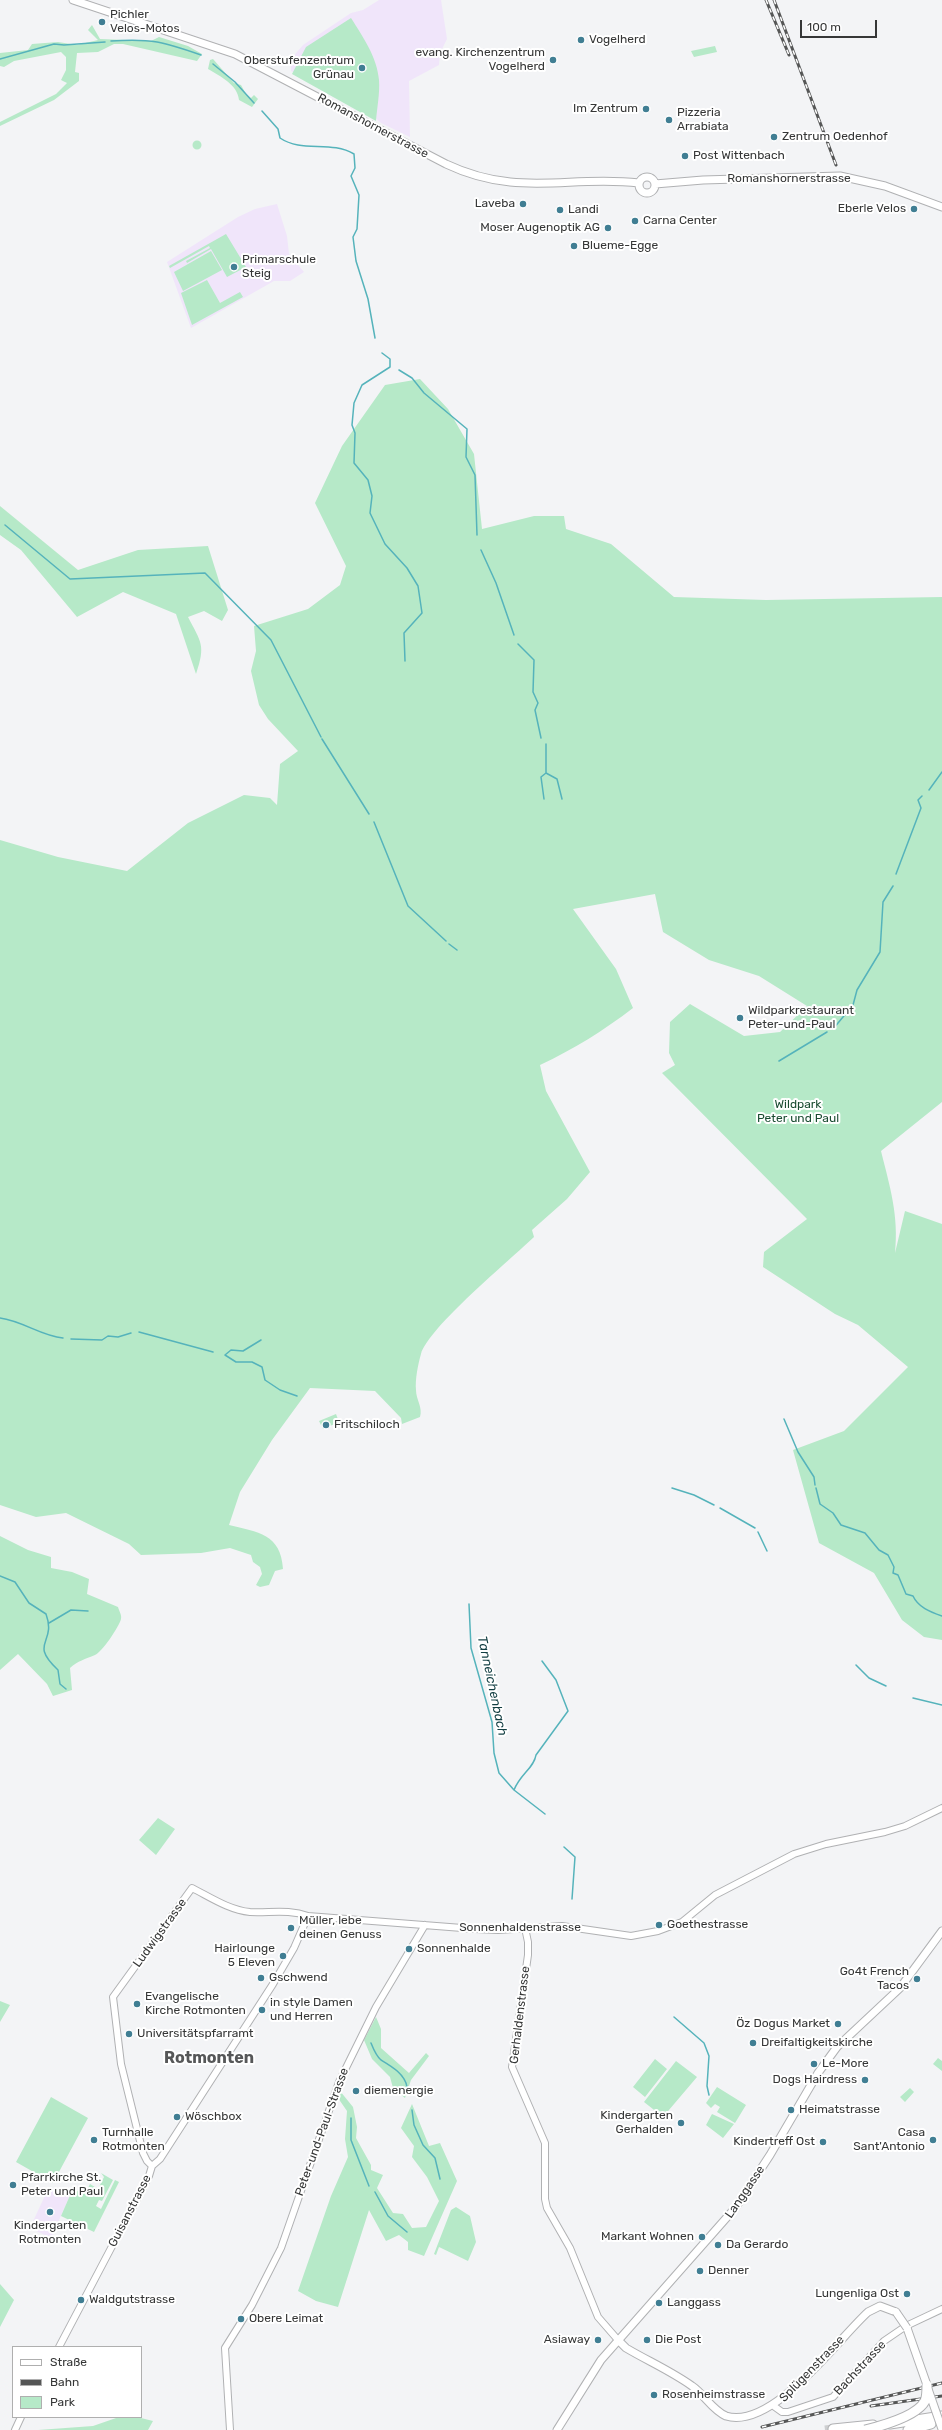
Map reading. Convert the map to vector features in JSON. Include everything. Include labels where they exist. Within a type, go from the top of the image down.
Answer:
[{"type":"highway","points":[[865,2430],[904,2417],[919,2407],[926,2400],[927,2385]]},
{"type":"highway","points":[[919,2407],[928,2407],[939,2414]]},
{"type":"highway","points":[[833,2429],[899,2423],[939,2414]]},
{"type":"highway","points":[[908,2430],[942,2421]]},
{"type":"highway","points":[[937,2430],[942,2429]]},
{"type":"main road","name":"Romanshornerstrasse","points":[[73,0],[235,54],[446,164],[474,176],[517,184],[639,183]]},
{"type":"main road","name":"Romanshornerstrasse","points":[[655,184],[696,180],[840,176],[885,186],[942,207]]},
{"type":"main road","points":[[647,177],[653,179],[655,184],[654,190],[648,193],[640,190],[639,183],[643,178],[647,177]]},
{"type":"main road","name":"Langgasse","points":[[558,2430],[597,2365],[736,2207],[773,2151],[818,2073],[837,2047],[900,1988],[942,1931]]},
{"type":"main road","name":"Splügenstrasse","points":[[618,2340],[626,2348],[693,2387],[726,2416],[737,2419],[753,2418],[775,2407],[791,2394],[868,2312],[880,2306],[896,2312],[908,2328],[927,2385],[939,2414],[942,2429]]},
{"type":"street","name":"Sonnenhaldenstrasse","points":[[192,1888],[236,1909],[249,1912],[290,1911],[308,1916],[498,1930],[550,1926],[578,1927],[631,1936],[671,1927],[688,1917],[715,1895],[784,1859],[826,1844],[899,1828],[942,1808]]},
{"type":"street","name":"Ludwigstrasse","points":[[152,2166],[147,2161],[143,2153],[120,2057],[113,1997],[192,1888]]},
{"type":"street","name":"Guisanstrasse","points":[[60,2346],[149,2176],[152,2166],[160,2159],[273,1984],[294,1948],[308,1916]]},
{"type":"street","name":"Peter-und-Paul-Strasse","points":[[230,2430],[224,2355],[228,2344],[252,2305],[281,2248],[339,2082],[376,2007],[425,1925]]},
{"type":"street","name":"Gerhaldenstrasse","points":[[525,1928],[528,1942],[528,1955],[512,2067],[545,2143],[545,2199],[547,2208],[570,2248],[598,2317],[618,2340]]},
{"type":"street","name":"Bachstrasse","points":[[775,2407],[782,2412],[788,2412],[833,2397],[884,2341],[906,2326],[942,2309]]},
{"type":"street","points":[[15,2430],[21,2418]]},
{"type":"shaded area","name":"Oberstufenzentrum Grünau","points":[[379,0],[441,0],[447,39],[440,53],[439,65],[409,81],[410,137],[381,123],[373,116],[291,71],[291,59],[303,45],[351,13],[363,10]]},
{"type":"shaded area","name":"Primarschule Steig","points":[[277,204],[287,236],[289,254],[304,272],[290,281],[274,281],[191,328],[167,262],[238,217],[255,209]]},
{"type":"shaded area","name":"Kindergarten Rotmonten","points":[[61,2188],[71,2193],[51,2238],[30,2228],[48,2189]]},
{"type":"green space","points":[[351,18],[369,48],[378,72],[379,90],[376,121],[292,74],[306,47]]},
{"type":"green space","points":[[92,25],[100,39],[151,41],[159,37],[188,46],[202,54],[197,61],[123,44],[114,44],[98,52],[77,53],[75,72],[79,73],[79,81],[54,100],[0,126],[0,122],[56,94],[67,83],[61,80],[66,70],[66,57],[61,52],[14,61],[4,67],[0,66],[0,53],[28,50],[32,44],[58,42],[77,45],[98,40],[88,30]]},
{"type":"green space","points":[[715,46],[717,52],[694,57],[691,51]]},
{"type":"green space","points":[[213,59],[234,83],[241,85],[246,94],[251,98],[254,95],[258,99],[252,107],[239,100],[238,95],[232,85],[208,69],[210,60]]},
{"type":"green space","points":[[195,141],[199,141],[201,145],[199,149],[195,149],[193,147],[193,143]]},
{"type":"green space","points":[[226,234],[246,267],[227,277],[211,249],[187,263],[186,261],[210,248],[209,246],[170,268],[169,266]]},
{"type":"green space","points":[[211,251],[222,270],[183,291],[174,272]]},
{"type":"green space","points":[[207,280],[220,303],[240,292],[243,297],[192,325],[181,293]]},
{"type":"green space","name":"Wildpark Peter und Paul","points":[[420,379],[448,409],[474,454],[482,529],[534,516],[564,516],[566,529],[611,544],[674,597],[766,600],[942,597],[942,1102],[881,1151],[895,1214],[895,1253],[905,1211],[942,1224],[942,1640],[924,1637],[902,1620],[874,1573],[819,1543],[793,1450],[844,1431],[908,1367],[858,1325],[835,1314],[763,1267],[764,1252],[807,1219],[662,1073],[675,1065],[669,1053],[670,1022],[690,1004],[744,1036],[780,1032],[807,1006],[759,976],[709,960],[663,932],[655,894],[573,909],[616,969],[633,1008],[588,1039],[565,1053],[540,1065],[546,1091],[590,1172],[567,1199],[532,1230],[534,1237],[454,1311],[427,1342],[421,1354],[416,1377],[416,1394],[421,1410],[420,1417],[402,1424],[401,1418],[375,1391],[310,1388],[272,1440],[240,1492],[229,1525],[266,1536],[278,1548],[283,1569],[275,1571],[269,1585],[260,1587],[256,1585],[262,1574],[260,1567],[253,1562],[251,1555],[230,1548],[201,1553],[141,1555],[129,1544],[66,1513],[36,1517],[0,1505],[0,840],[58,857],[127,871],[188,823],[244,795],[270,798],[277,805],[280,764],[298,751],[268,719],[259,705],[251,671],[256,651],[254,626],[308,609],[340,585],[346,566],[315,503],[342,446],[385,385]]},
{"type":"green space","points":[[0,506],[78,570],[138,550],[208,546],[228,610],[222,621],[204,611],[188,617],[201,644],[201,656],[196,674],[176,614],[123,592],[77,617],[21,550],[0,535]]},
{"type":"green space","name":"Fritschiloch","points":[[336,1414],[339,1422],[323,1429],[319,1421]]},
{"type":"green space","points":[[0,1536],[28,1550],[51,1557],[51,1568],[72,1572],[89,1579],[87,1594],[118,1607],[121,1614],[121,1619],[110,1639],[98,1653],[70,1668],[72,1690],[53,1696],[47,1684],[18,1654],[0,1670]]},
{"type":"green space","points":[[158,1818],[175,1829],[156,1855],[139,1840]]},
{"type":"green space","points":[[0,2001],[10,2005],[0,2022]]},
{"type":"green space","points":[[376,2017],[381,2029],[381,2048],[409,2073],[426,2053],[429,2056],[411,2080],[405,2098],[393,2088],[390,2077],[372,2059],[364,2040]]},
{"type":"green space","points":[[938,2058],[942,2061],[942,2071],[933,2064]]},
{"type":"green space","points":[[655,2059],[667,2069],[645,2097],[633,2087]]},
{"type":"green space","points":[[676,2061],[697,2077],[663,2117],[644,2102]]},
{"type":"green space","points":[[717,2087],[746,2105],[735,2123],[717,2112],[720,2107],[715,2104],[711,2108],[706,2103]]},
{"type":"green space","points":[[910,2088],[914,2092],[905,2102],[900,2097]]},
{"type":"green space","points":[[340,2091],[353,2107],[357,2127],[356,2138],[371,2165],[371,2170],[383,2175],[377,2188],[393,2213],[403,2214],[412,2228],[426,2227],[439,2201],[427,2177],[412,2157],[414,2146],[401,2128],[412,2104],[429,2146],[440,2143],[457,2181],[424,2256],[408,2250],[408,2242],[399,2235],[386,2241],[369,2210],[338,2307],[316,2301],[298,2291],[331,2196],[348,2157],[345,2139],[347,2111],[338,2098]]},
{"type":"green space","points":[[51,2097],[88,2118],[53,2183],[16,2162]]},
{"type":"green space","points":[[712,2114],[734,2124],[723,2138],[706,2125]]},
{"type":"green space","points":[[101,2173],[113,2180],[102,2201],[99,2200],[96,2206],[101,2209],[115,2180],[119,2182],[94,2232],[61,2216],[71,2193],[74,2195],[81,2187],[87,2190],[90,2184],[98,2189],[104,2177]]},
{"type":"green space","points":[[456,2207],[470,2216],[476,2242],[468,2261],[439,2247],[436,2255],[434,2254],[451,2210]]},
{"type":"green space","points":[[0,2284],[14,2300],[0,2327]]},
{"type":"green space","points":[[116,2418],[141,2418],[153,2421],[148,2430],[38,2430],[93,2426]]},
{"type":"waterway","points":[[111,41],[137,40],[157,42],[201,55]]},
{"type":"waterway","points":[[0,59],[54,44],[64,45],[105,42]]},
{"type":"waterway","points":[[213,64],[235,82],[254,103]]},
{"type":"waterway","points":[[262,111],[278,129],[280,138],[298,145],[336,148],[354,154],[355,168],[351,176],[359,195],[357,229],[353,237],[356,261],[368,299],[375,338]]},
{"type":"waterway","points":[[382,353],[390,359],[390,367],[362,385],[354,403],[352,425],[355,433],[354,463],[368,480],[372,496],[370,513],[385,544],[407,568],[418,586],[422,613],[404,633],[405,661]]},
{"type":"waterway","points":[[399,370],[412,378],[424,393],[467,429],[466,457],[475,475],[477,535]]},
{"type":"waterway","points":[[5,525],[70,579],[205,573],[271,640],[321,737]]},
{"type":"waterway","points":[[481,550],[496,583],[514,635]]},
{"type":"waterway","points":[[518,644],[534,660],[533,692],[538,703],[535,710],[541,738]]},
{"type":"waterway","points":[[322,739],[369,814]]},
{"type":"waterway","points":[[544,799],[541,777],[546,773],[546,744]]},
{"type":"waterway","points":[[929,790],[942,772]]},
{"type":"waterway","points":[[546,773],[557,779],[562,799]]},
{"type":"waterway","points":[[896,874],[921,808],[918,800],[922,796]]},
{"type":"waterway","points":[[374,822],[408,906],[446,941]]},
{"type":"waterway","points":[[833,1029],[853,1005],[857,990],[880,952],[883,902],[893,886]]},
{"type":"waterway","points":[[449,944],[457,950]]},
{"type":"waterway","points":[[779,1061],[827,1032]]},
{"type":"waterway","points":[[0,1318],[16,1322],[55,1337],[63,1338]]},
{"type":"waterway","points":[[139,1332],[213,1352]]},
{"type":"waterway","points":[[71,1339],[102,1340],[108,1336],[118,1337],[131,1333]]},
{"type":"waterway","points":[[261,1340],[243,1351],[231,1350],[225,1355],[236,1362],[252,1362],[262,1367],[265,1380],[280,1390],[297,1396]]},
{"type":"waterway","points":[[784,1419],[798,1452],[814,1477],[815,1485]]},
{"type":"waterway","points":[[672,1488],[694,1495],[714,1505]]},
{"type":"waterway","points":[[816,1488],[820,1504],[833,1513],[841,1525],[865,1533],[879,1550],[888,1555],[894,1567],[893,1573],[898,1575],[906,1594],[913,1596],[915,1600],[925,1609],[942,1616]]},
{"type":"waterway","points":[[720,1508],[755,1528]]},
{"type":"waterway","points":[[758,1532],[767,1551]]},
{"type":"waterway","points":[[0,1576],[15,1582],[29,1603],[46,1614],[48,1631],[44,1648],[45,1654],[49,1661],[58,1670],[60,1684],[66,1689]]},
{"type":"waterway","name":"Tanneichenbach","points":[[469,1604],[471,1648],[492,1722],[494,1753],[499,1773],[514,1790],[545,1814]]},
{"type":"waterway","points":[[49,1623],[71,1610],[88,1611]]},
{"type":"waterway","name":"Tanneichenbach","points":[[514,1790],[533,1764],[536,1755],[568,1711],[556,1680],[542,1661]]},
{"type":"waterway","points":[[856,1665],[869,1678],[886,1686]]},
{"type":"waterway","points":[[913,1698],[942,1705]]},
{"type":"waterway","name":"Tanneichenbach","points":[[564,1847],[575,1857],[572,1899]]},
{"type":"waterway","name":"Tanneichenbach","points":[[674,2017],[704,2043],[709,2056],[707,2086],[709,2095]]},
{"type":"waterway","points":[[371,2043],[379,2058],[401,2074],[407,2087]]},
{"type":"waterway","points":[[412,2110],[414,2125],[423,2145],[435,2158],[440,2179]]},
{"type":"waterway","points":[[351,2118],[351,2140],[369,2186]]},
{"type":"waterway","points":[[375,2192],[388,2216],[407,2232]]},
{"type":"tunnel","points":[[825,2430],[833,2429]]},
{"type":"railway","points":[[766,0],[789,55]]},
{"type":"railway","points":[[774,0],[836,165]]},
{"type":"railway","points":[[762,2427],[942,2383]]},
{"type":"railway","points":[[871,2406],[942,2396]]},
{"type":"place","name":"Pichler Velos-Motos","points":[[102,22]]},
{"type":"place","name":"Vogelherd","points":[[581,40]]},
{"type":"place","name":"evang. Kirchenzentrum Vogelherd","points":[[553,60]]},
{"type":"place","name":"Oberstufenzentrum Grünau","points":[[362,68]]},
{"type":"place","name":"Im Zentrum","points":[[646,109]]},
{"type":"place","name":"Pizzeria Arrabiata","points":[[669,120]]},
{"type":"place","name":"Zentrum Oedenhof","points":[[774,137]]},
{"type":"place","name":"Post Wittenbach","points":[[685,156]]},
{"type":"place","name":"Laveba","points":[[523,204]]},
{"type":"place","name":"Eberle Velos","points":[[914,209]]},
{"type":"place","name":"Landi","points":[[560,210]]},
{"type":"place","name":"Carna Center","points":[[635,221]]},
{"type":"place","name":"Moser Augenoptik AG","points":[[608,228]]},
{"type":"place","name":"Blueme-Egge","points":[[574,246]]},
{"type":"place","name":"Primarschule Steig","points":[[234,267]]},
{"type":"place","name":"Wildparkrestaurant Peter-und-Paul","points":[[740,1018]]},
{"type":"place","name":"Fritschiloch","points":[[326,1425]]},
{"type":"place","name":"Goethestrasse","points":[[659,1925]]},
{"type":"place","name":"Müller, lebe deinen Genuss","points":[[291,1928]]},
{"type":"place","name":"Sonnenhalde","points":[[409,1949]]},
{"type":"place","name":"Hairlounge 5 Eleven","points":[[283,1956]]},
{"type":"place","name":"Gschwend","points":[[261,1978]]},
{"type":"place","name":"Go4t French Tacos","points":[[917,1979]]},
{"type":"place","name":"Evangelische Kirche Rotmonten","points":[[137,2004]]},
{"type":"place","name":"in style Damen und Herren","points":[[262,2010]]},
{"type":"place","name":"Öz Dogus Market","points":[[838,2024]]},
{"type":"place","name":"Universitätspfarramt","points":[[129,2034]]},
{"type":"place","name":"Dreifaltigkeitskirche","points":[[753,2043]]},
{"type":"place","name":"Le-More","points":[[814,2064]]},
{"type":"place","name":"Dogs Hairdress","points":[[865,2080]]},
{"type":"place","name":"diemenergie","points":[[356,2091]]},
{"type":"place","name":"Heimatstrasse","points":[[791,2110]]},
{"type":"place","name":"Wöschbox","points":[[177,2117]]},
{"type":"place","name":"Kindergarten Gerhalden","points":[[681,2123]]},
{"type":"place","name":"Turnhalle Rotmonten","points":[[94,2140]]},
{"type":"place","name":"Casa Sant'Antonio","points":[[933,2140]]},
{"type":"place","name":"Kindertreff Ost","points":[[823,2142]]},
{"type":"place","name":"Pfarrkirche St. Peter und Paul","points":[[13,2185]]},
{"type":"place","name":"Kindergarten Rotmonten","points":[[50,2212]]},
{"type":"place","name":"Markant Wohnen","points":[[702,2237]]},
{"type":"place","name":"Da Gerardo","points":[[718,2245]]},
{"type":"place","name":"Denner","points":[[700,2271]]},
{"type":"place","name":"Lungenliga Ost","points":[[907,2294]]},
{"type":"place","name":"Waldgutstrasse","points":[[81,2300]]},
{"type":"place","name":"Langgass","points":[[659,2303]]},
{"type":"place","name":"Obere Leimat","points":[[241,2319]]},
{"type":"place","name":"Asiaway","points":[[598,2340]]},
{"type":"place","name":"Die Post","points":[[647,2340]]},
{"type":"place","name":"Rosenheimstrasse","points":[[654,2395]]},
{"type":"district","name":"Rotmonten","points":[[209,2058]]}]
